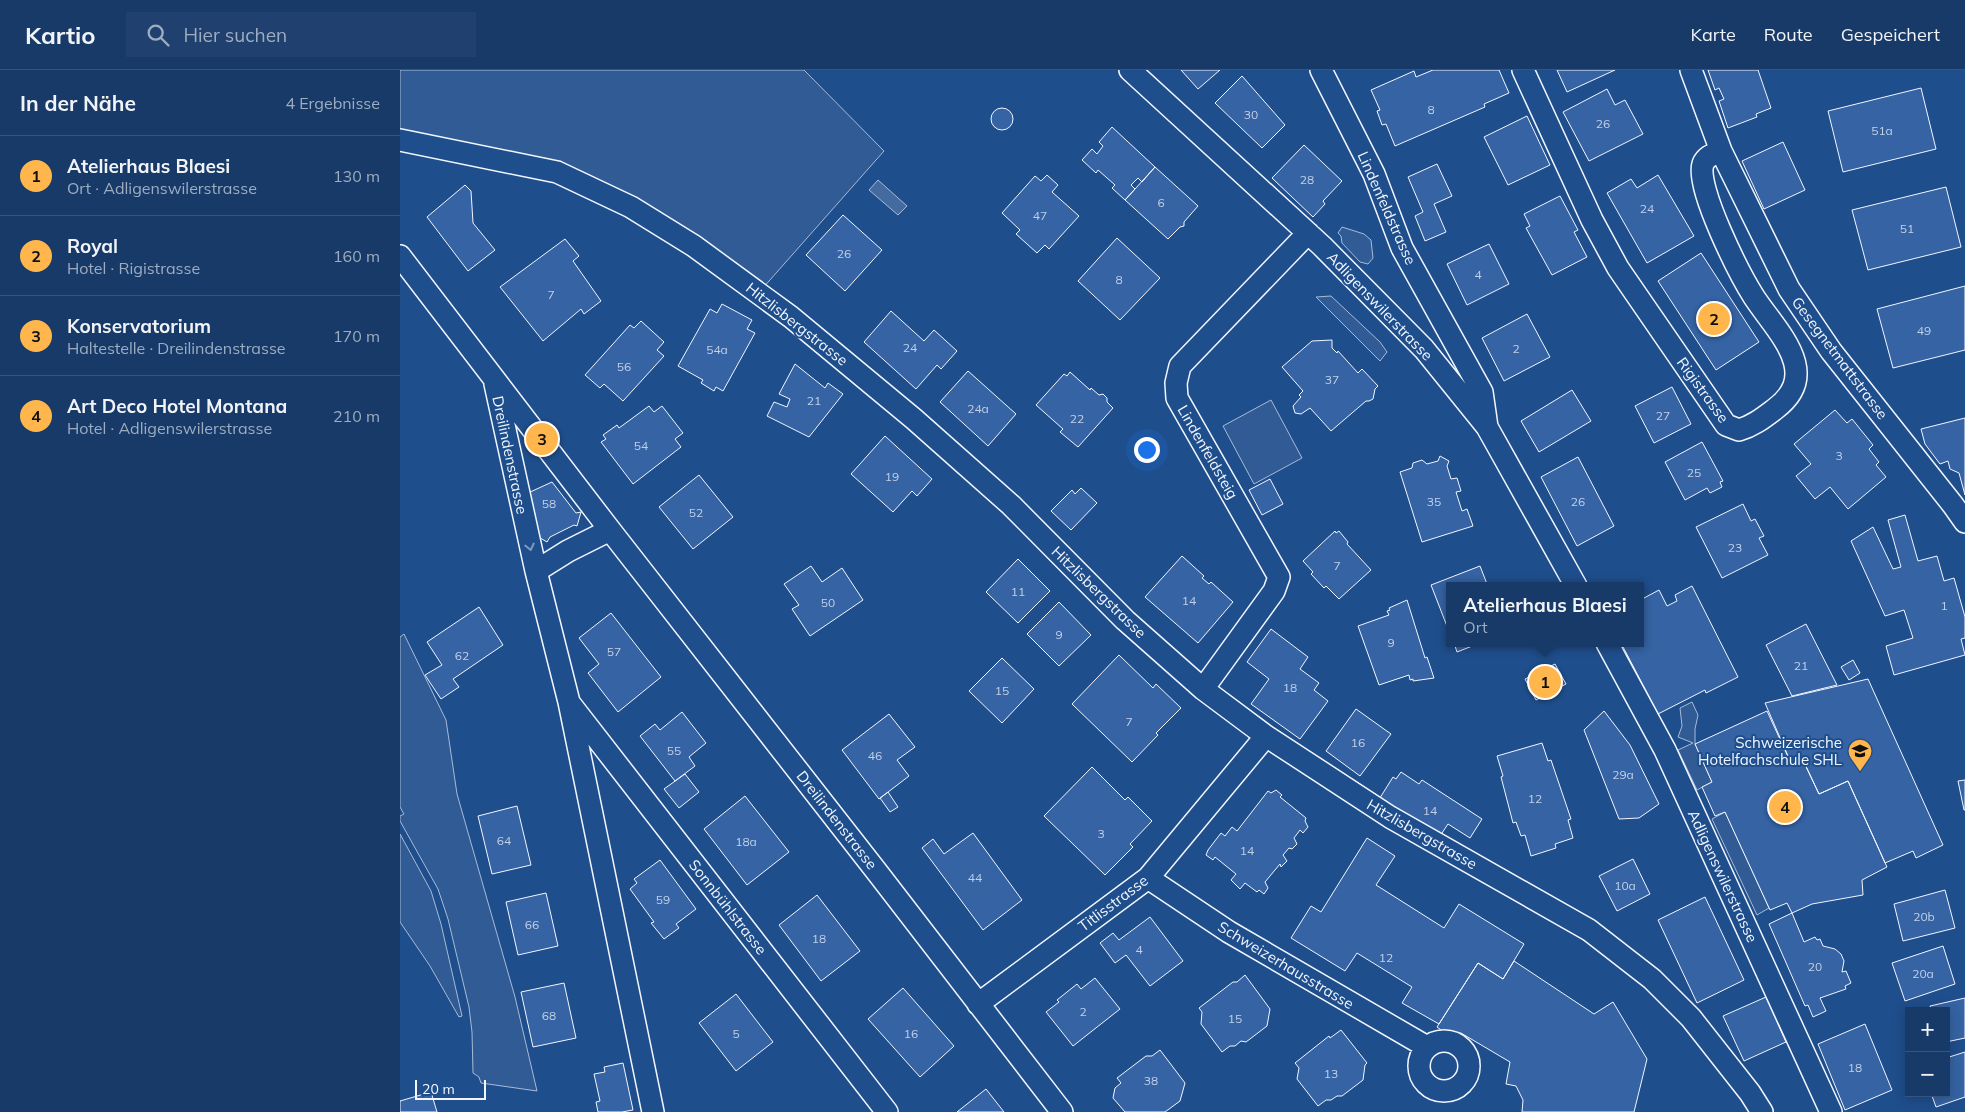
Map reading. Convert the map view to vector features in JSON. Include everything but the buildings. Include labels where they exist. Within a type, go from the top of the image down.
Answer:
[{"type":"street","name":"Adligenswilerstrasse","points":[[1130,70],[1308,234],[1424,349],[1488,427],[1574,582]]},
{"type":"street","name":"Lindenfeldstrasse","points":[[1321,70],[1374,174],[1402,248],[1482,392],[1488,427]]},
{"type":"street","name":"Rigistrasse","points":[[1523,70],[1592,220],[1618,268],[1726,425],[1739,430],[1754,426],[1784,403],[1795,386],[1795,361],[1788,345],[1749,287],[1710,206],[1704,187],[1703,164],[1706,158],[1721,151]]},
{"type":"street","name":"Gesegnetmattstrasse","points":[[1691,70],[1721,151],[1789,289],[1831,351],[1965,522]]},
{"type":"street","name":"Hitzlisbergstrasse","points":[[400,140],[557,172],[631,206],[694,246],[791,317],[914,419],[1011,505],[1126,620],[1202,689],[1266,736],[1390,817],[1589,930],[1652,979],[1691,1018],[1750,1093],[1762,1112]]},
{"type":"street","name":"Lindenfeldsteig","points":[[1202,689],[1274,592],[1279,577],[1177,398],[1176,383],[1180,366],[1308,234]]},
{"type":"street","points":[[400,256],[494,379]]},
{"type":"street","name":"Dreilindenstrasse","points":[[494,379],[1062,1112]]},
{"type":"street","name":"Dreilindenstrasse","points":[[494,379],[536,571],[569,702],[653,1112]]},
{"type":"street","points":[[536,571],[568,551],[610,530]]},
{"type":"street","name":"Adligenswilerstrasse","points":[[1609,647],[1665,750],[1770,975],[1831,1112]]},
{"type":"street","name":"Sonnbühlstrasse","points":[[569,702],[887,1112]]},
{"type":"street","name":"Titlisstrasse","points":[[978,1004],[1148,878],[1266,736]]},
{"type":"street","name":"Schweizerhausstrasse","points":[[1148,878],[1229,932],[1427,1048]]},
{"type":"shaded area","points":[[400,70],[804,70],[884,151],[762,289],[604,187],[400,135]]},
{"type":"shaded area","points":[[878,180],[907,206],[898,215],[869,190]]},
{"type":"shaded area","points":[[1342,227],[1364,234],[1371,240],[1373,258],[1368,264],[1360,262],[1342,243],[1341,236],[1338,233]]},
{"type":"shaded area","points":[[1331,296],[1380,342],[1387,352],[1380,361],[1316,297]]},
{"type":"shaded area","points":[[1271,400],[1302,458],[1254,484],[1223,426]]},
{"type":"shaded area","points":[[404,634],[446,720],[457,794],[515,997],[537,1091],[481,1083],[479,1077],[473,1073],[469,1007],[448,919],[438,889],[400,821],[400,816],[404,814],[400,807],[400,637]]},
{"type":"shaded area","points":[[1692,702],[1698,715],[1695,729],[1695,744],[1712,782],[1697,790],[1678,750],[1693,743],[1678,737],[1682,726],[1680,708]]},
{"type":"shaded area","points":[[1725,812],[1769,908],[1757,915],[1712,819]]},
{"type":"shaded area","points":[[400,834],[431,891],[441,924],[462,1016],[459,1017],[430,966],[400,922]]},
{"type":"place","name":"Royal","points":[[1714,319]]},
{"type":"place","name":"Konservatorium","points":[[542,439]]},
{"type":"place","name":"Atelierhaus Blaesi","points":[[1545,682]]},
{"type":"place","name":"Schweizerische Hotelfachschule SHL","points":[[1860,772]]},
{"type":"place","name":"Art Deco Hotel Montana","points":[[1785,807]]}]
